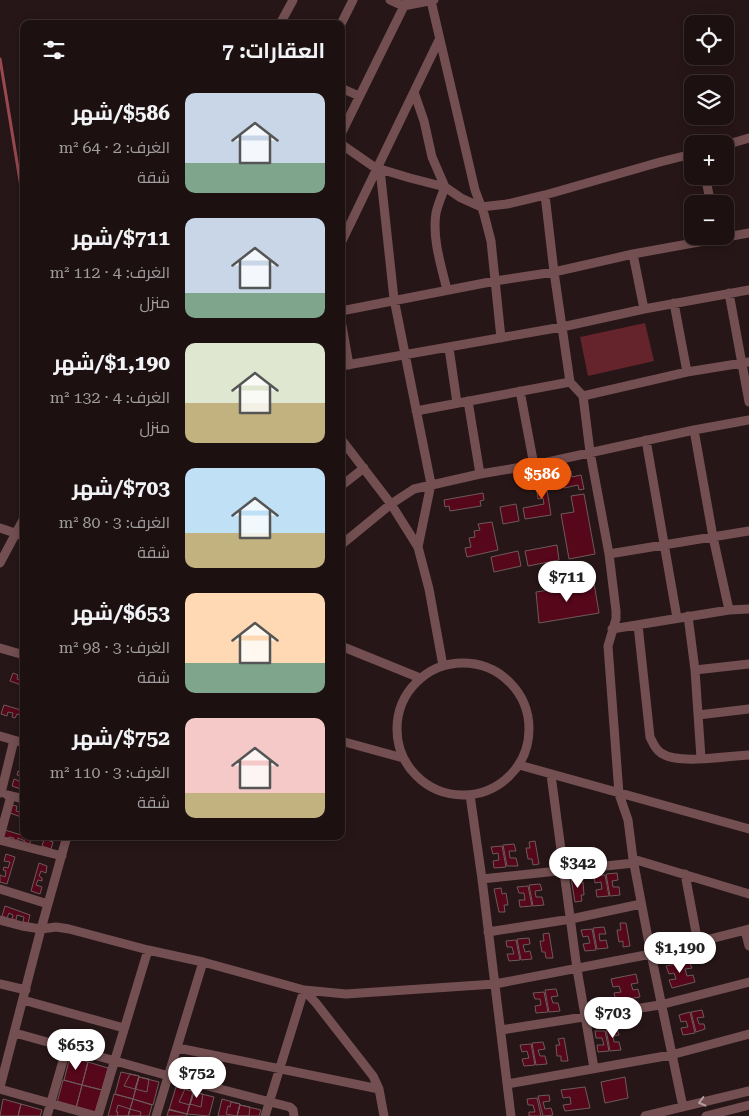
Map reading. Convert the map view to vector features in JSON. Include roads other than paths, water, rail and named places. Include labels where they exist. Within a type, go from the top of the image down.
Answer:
[{"type":"street","points":[[282,20],[293,0]]},
{"type":"street","points":[[342,20],[352,0]]},
{"type":"street","points":[[390,0],[405,3],[432,0],[475,190],[491,241],[502,338]]},
{"type":"street","points":[[345,126],[405,3]]},
{"type":"street","points":[[345,234],[379,169],[440,40]]},
{"type":"street","points":[[345,90],[359,96]]},
{"type":"street","points":[[414,92],[424,121],[432,156],[445,187],[436,212],[435,226],[437,246],[447,290]]},
{"type":"street","points":[[734,142],[749,138]]},
{"type":"street","points":[[345,147],[379,169],[445,187],[461,198],[481,207],[507,204],[545,195],[684,156]]},
{"type":"street","points":[[379,169],[394,300],[431,484],[418,546]]},
{"type":"street","points":[[545,195],[570,382],[583,396],[590,452],[616,612],[616,619],[608,646],[619,794],[628,820],[650,954],[683,1107]]},
{"type":"street","points":[[734,235],[749,233]]},
{"type":"street","points":[[345,310],[495,281],[554,272],[684,244]]},
{"type":"street","points":[[633,254],[644,309]]},
{"type":"street","points":[[345,365],[562,328],[644,309],[749,290]]},
{"type":"street","points":[[729,294],[746,363],[749,402]]},
{"type":"street","points":[[674,304],[687,372]]},
{"type":"street","points":[[449,348],[457,403]]},
{"type":"street","points":[[583,396],[687,372],[746,363]]},
{"type":"street","points":[[416,411],[570,382]]},
{"type":"street","points":[[520,391],[534,465]]},
{"type":"street","points":[[468,401],[480,474]]},
{"type":"street","points":[[345,542],[391,504],[414,489],[749,420]]},
{"type":"street","points":[[694,430],[713,537],[729,610]]},
{"type":"street","points":[[646,440],[677,618]]},
{"type":"street","points":[[345,444],[391,504],[418,546],[429,588],[443,666]]},
{"type":"street","points":[[345,483],[364,468]]},
{"type":"street","points":[[0,528],[20,535],[0,563]]},
{"type":"street","points":[[608,554],[749,531]]},
{"type":"street","points":[[612,629],[729,610],[749,609]]},
{"type":"street","points":[[688,616],[695,670],[701,758]]},
{"type":"street","points":[[638,625],[650,737],[655,747],[667,756],[677,759],[749,755]]},
{"type":"street","points":[[0,648],[20,654]]},
{"type":"street","points":[[345,648],[420,678]]},
{"type":"street","points":[[463,662],[483,665],[501,674],[516,688],[526,706],[530,726],[527,746],[519,765],[506,780],[489,790],[470,795],[450,794],[431,787],[415,775],[403,758],[397,733],[400,707],[408,691],[420,678],[443,666],[463,662]]},
{"type":"street","points":[[695,670],[749,664]]},
{"type":"street","points":[[698,715],[749,709]]},
{"type":"street","points":[[0,736],[20,742]]},
{"type":"street","points":[[14,740],[0,793],[20,798]]},
{"type":"street","points":[[345,742],[403,758]]},
{"type":"street","points":[[519,765],[749,830]]},
{"type":"street","points":[[551,775],[577,969],[594,1068]]},
{"type":"street","points":[[470,795],[512,1116]]},
{"type":"street","points":[[12,796],[0,838],[62,856]]},
{"type":"street","points":[[66,840],[0,1088],[97,1116],[148,950]]},
{"type":"street","points":[[482,879],[634,861],[685,874],[749,894]]},
{"type":"street","points":[[685,874],[698,943]]},
{"type":"street","points":[[0,889],[48,904]]},
{"type":"street","points":[[488,932],[571,919],[642,904]]},
{"type":"street","points":[[0,920],[41,929],[56,927],[70,929],[148,950],[203,962],[304,990],[346,994],[495,984],[650,954],[747,930],[749,946]]},
{"type":"street","points":[[156,1116],[203,962]]},
{"type":"street","points":[[501,1030],[660,1005],[749,982]]},
{"type":"street","points":[[0,984],[26,990]]},
{"type":"street","points":[[265,1116],[304,990]]},
{"type":"street","points":[[304,990],[373,1076],[379,1089],[384,1116]]},
{"type":"street","points":[[23,1000],[124,1028]]},
{"type":"street","points":[[15,1032],[169,1076],[290,1107],[294,1110],[294,1116]]},
{"type":"street","points":[[508,1084],[671,1055],[749,1034]]},
{"type":"street","points":[[47,1116],[67,1047]]},
{"type":"street","points":[[178,1048],[379,1089]]},
{"type":"street","points":[[645,1116],[749,1091]]},
{"type":"street","points":[[706,1116],[749,1106]]},
{"type":"waterway","points":[[0,59],[20,181]]}]
